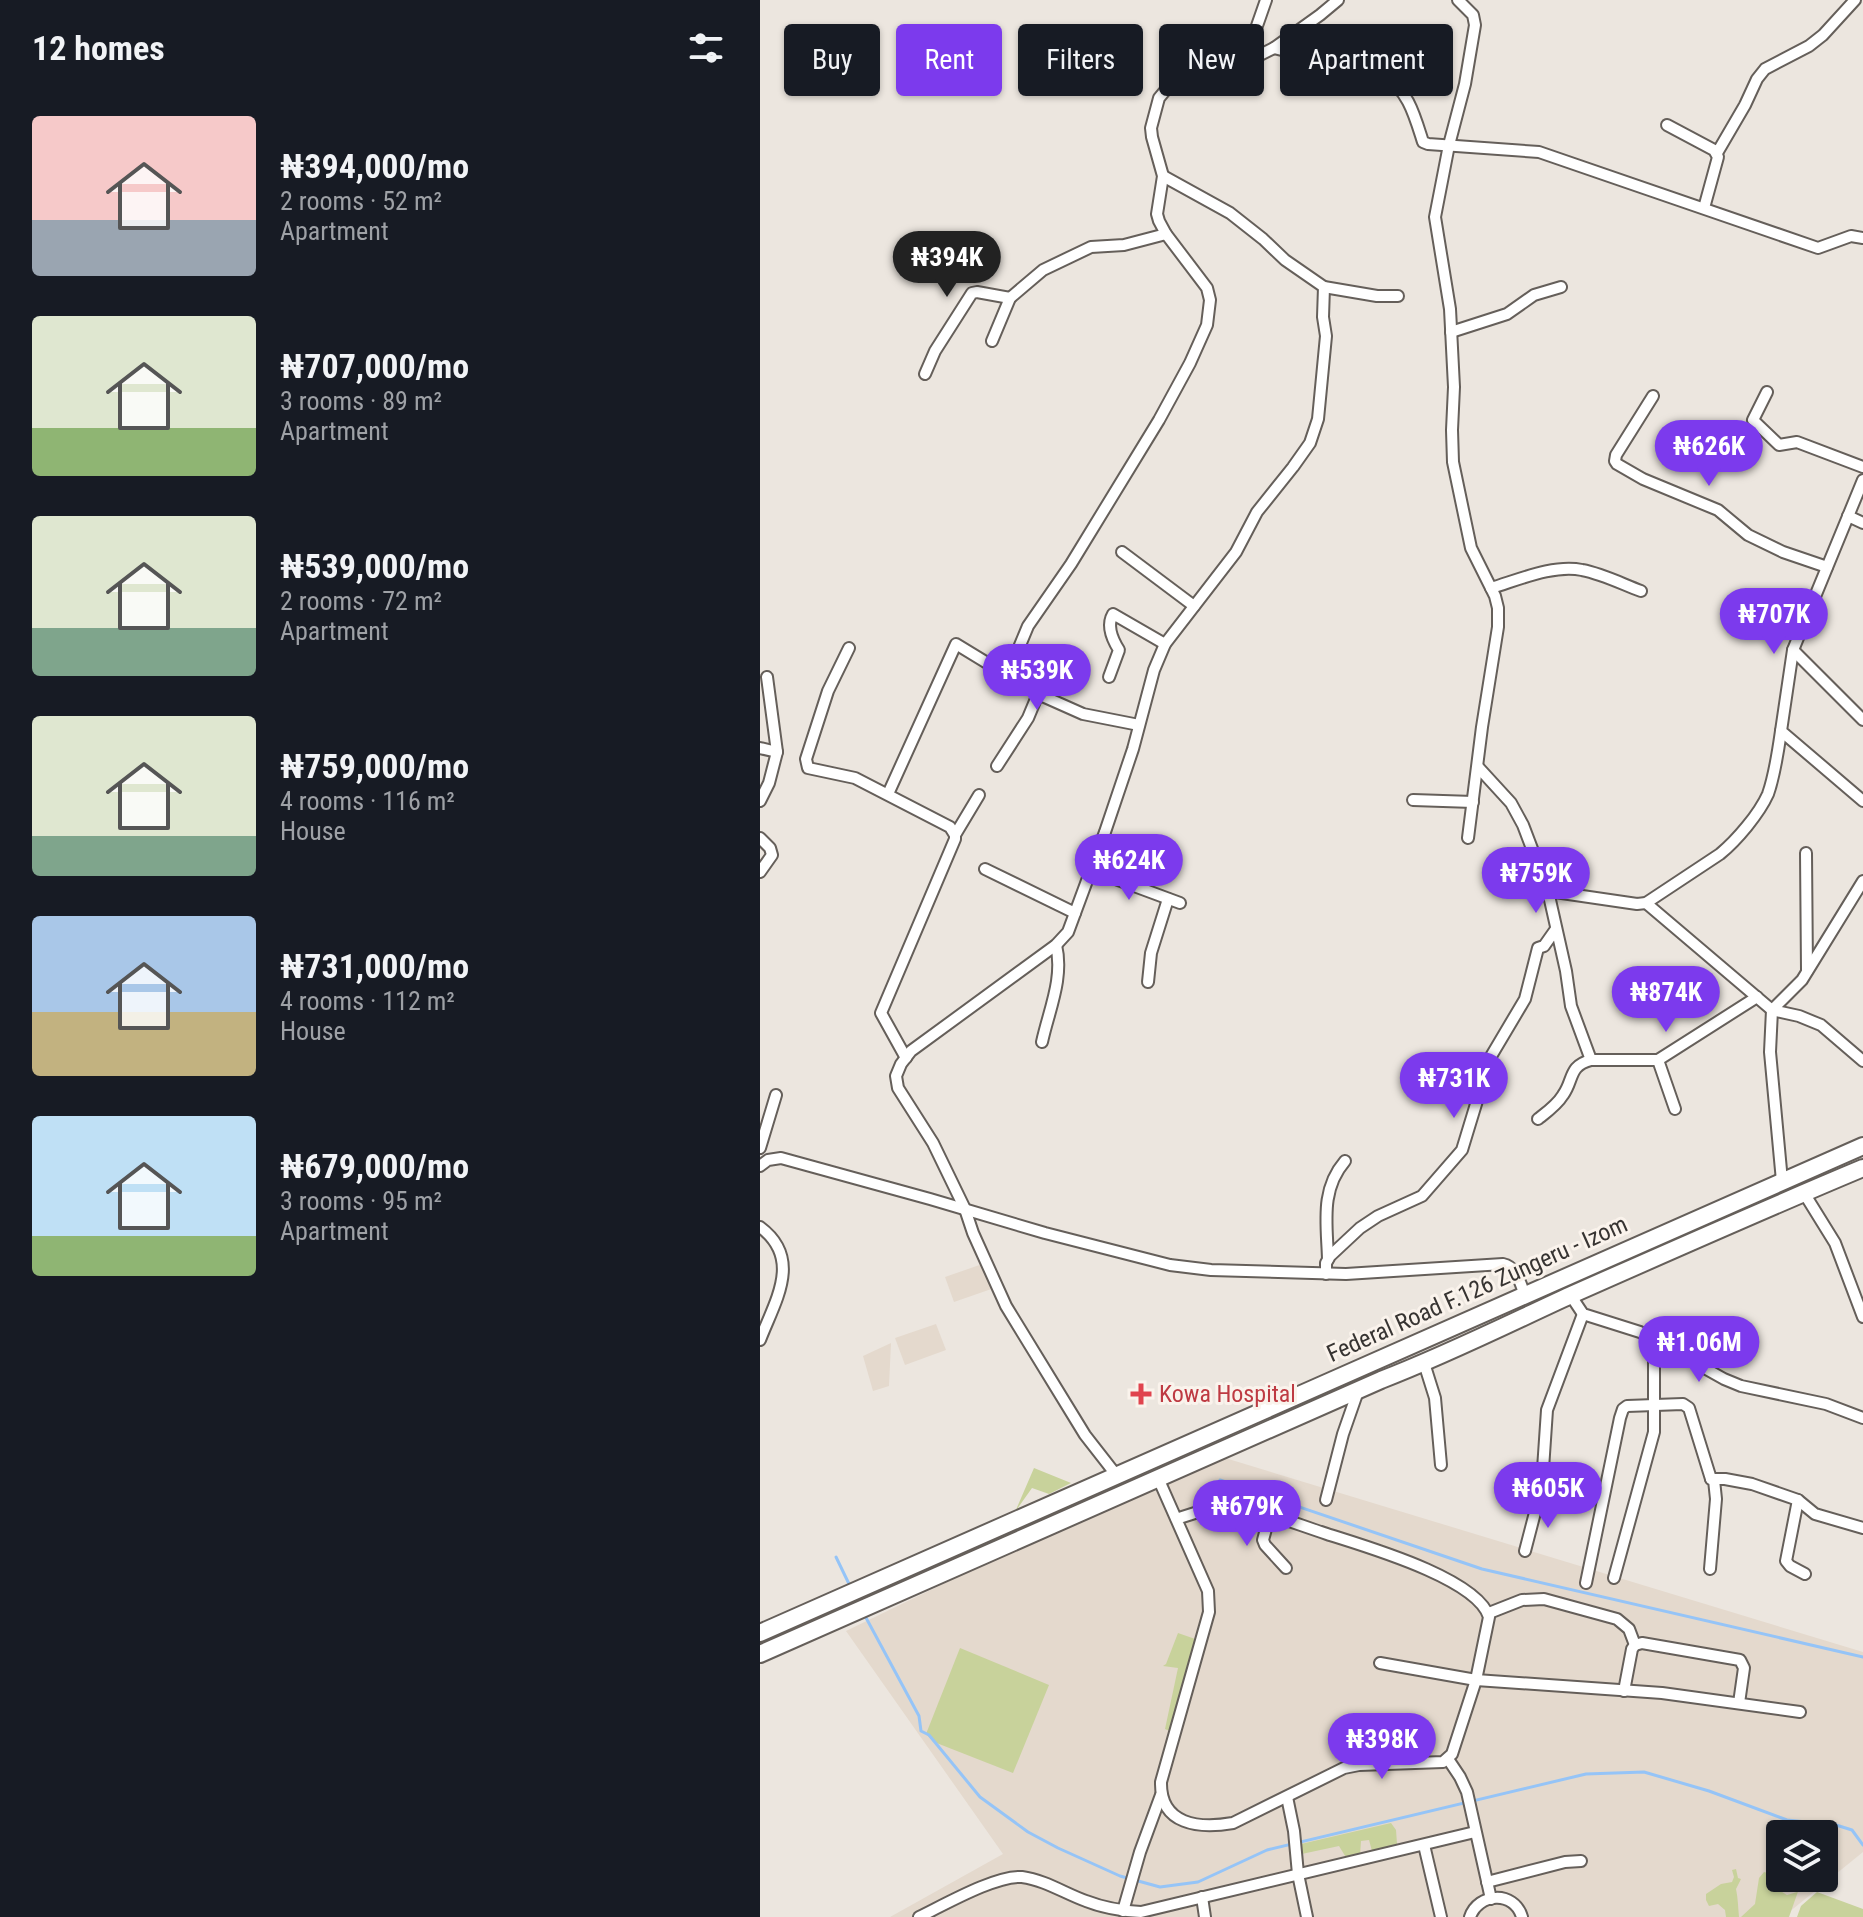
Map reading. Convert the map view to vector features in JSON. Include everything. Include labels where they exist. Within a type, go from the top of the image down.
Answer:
[{"type":"main road","name":"Federal Road F.126 Zungeru - Izom","points":[[760,1633],[1863,1146]]},
{"type":"main road","name":"Federal Road F.126 Zungeru - Izom","points":[[760,1654],[1863,1168]]},
{"type":"main road","points":[[1374,1361],[1381,1380]]},
{"type":"street","points":[[1258,24],[1266,0]]},
{"type":"street","points":[[1264,53],[1338,0]]},
{"type":"street","points":[[1458,0],[1473,15],[1475,25],[1435,217],[1450,309],[1454,387],[1453,462],[1471,548],[1498,608],[1498,627],[1468,838]]},
{"type":"street","points":[[1704,208],[1717,153],[1757,79],[1765,69],[1801,51],[1823,35],[1855,0]]},
{"type":"street","points":[[1274,48],[1384,76],[1404,94],[1423,142],[1428,144],[1539,152],[1818,248],[1851,236],[1863,238]]},
{"type":"street","points":[[1004,672],[1028,626],[1071,564],[1159,420],[1207,325],[1210,300],[1207,288],[1166,234],[1157,214],[1163,176],[1151,128],[1160,96]]},
{"type":"street","points":[[1667,125],[1717,153]]},
{"type":"street","points":[[1163,176],[1230,213],[1285,260],[1324,287],[1377,296],[1398,296]]},
{"type":"street","points":[[992,341],[1010,298],[1039,272],[1083,249],[1124,245],[1166,234]]},
{"type":"street","points":[[1117,1476],[1085,1435],[1006,1306],[965,1209],[933,1143],[898,1088],[896,1076],[911,1051],[1056,945],[1068,932],[1133,749],[1154,670],[1165,644],[1236,552],[1257,512],[1310,443],[1318,419],[1326,336],[1324,287]]},
{"type":"street","points":[[1451,332],[1507,314],[1534,295],[1561,287]]},
{"type":"street","points":[[925,374],[935,351],[972,293],[1010,298]]},
{"type":"street","points":[[1767,392],[1753,420],[1779,445],[1797,442],[1863,467]]},
{"type":"street","points":[[1653,396],[1616,455],[1617,464],[1643,479],[1718,510],[1748,535],[1783,552],[1827,567]]},
{"type":"street","points":[[1548,891],[1646,903],[1730,846],[1761,807],[1774,773],[1793,650],[1863,480]]},
{"type":"street","points":[[1848,516],[1863,523]]},
{"type":"street","points":[[1122,552],[1194,606]]},
{"type":"street","points":[[1491,588],[1542,572],[1574,569],[1597,573],[1641,591]]},
{"type":"street","points":[[1109,677],[1119,650],[1109,628],[1113,614],[1165,644]]},
{"type":"street","points":[[888,794],[956,644],[1038,694],[1083,714],[1139,725]]},
{"type":"street","points":[[849,648],[828,691],[806,765],[855,778],[950,827],[955,835]]},
{"type":"street","points":[[1793,650],[1863,720]]},
{"type":"street","points":[[760,801],[769,783],[777,752],[767,677]]},
{"type":"street","points":[[997,766],[1028,718],[1038,694]]},
{"type":"street","points":[[1781,731],[1863,801]]},
{"type":"street","points":[[760,748],[777,752]]},
{"type":"street","points":[[1478,767],[1511,803],[1523,825],[1548,891],[1571,1006],[1591,1060]]},
{"type":"street","points":[[906,1058],[881,1013],[955,835],[979,795]]},
{"type":"street","points":[[1413,800],[1473,802]]},
{"type":"street","points":[[760,838],[770,848],[772,855],[760,872]]},
{"type":"street","points":[[1806,853],[1807,972]]},
{"type":"street","points":[[985,869],[1075,913]]},
{"type":"street","points":[[1091,870],[1180,903]]},
{"type":"street","points":[[1782,1181],[1770,1052],[1772,1010],[1802,980],[1863,881]]},
{"type":"street","points":[[1148,982],[1151,953],[1168,899]]},
{"type":"street","points":[[1646,903],[1772,1010],[1821,1025],[1863,1061]]},
{"type":"street","points":[[1328,1259],[1370,1221],[1422,1196],[1462,1150],[1490,1058],[1525,999],[1538,948],[1544,946],[1556,929]]},
{"type":"street","points":[[1042,1042],[1058,981],[1060,960],[1056,945]]},
{"type":"street","points":[[1538,1119],[1565,1094],[1571,1073],[1583,1062],[1658,1060],[1757,997]]},
{"type":"street","points":[[1658,1060],[1675,1109]]},
{"type":"street","points":[[776,1095],[760,1148],[781,1158],[1045,1233],[1170,1265],[1211,1270],[1362,1274],[1503,1264],[1514,1270],[1525,1295]]},
{"type":"street","points":[[760,1166],[768,1160],[781,1158]]},
{"type":"street","points":[[1326,1274],[1328,1190],[1345,1161]]},
{"type":"street","points":[[1804,1193],[1835,1243],[1863,1317]]},
{"type":"street","points":[[760,1227],[776,1244],[783,1270],[783,1281],[760,1340]]},
{"type":"street","points":[[1571,1296],[1583,1314],[1631,1328],[1724,1379],[1741,1386],[1826,1404],[1863,1418]]},
{"type":"street","points":[[1525,1551],[1538,1501],[1549,1401],[1583,1314]]},
{"type":"street","points":[[1614,1578],[1654,1432],[1654,1362],[1659,1342]]},
{"type":"street","points":[[1424,1363],[1435,1398],[1441,1465]]},
{"type":"street","points":[[1326,1500],[1358,1390]]},
{"type":"street","points":[[1586,1583],[1621,1413],[1627,1406],[1683,1404],[1689,1408],[1711,1479],[1714,1480],[1716,1499],[1710,1569]]},
{"type":"street","points":[[1123,1911],[1161,1795],[1161,1782],[1210,1602],[1208,1591],[1158,1478]]},
{"type":"street","points":[[1711,1479],[1752,1484],[1798,1500],[1815,1514],[1863,1528]]},
{"type":"street","points":[[1798,1500],[1786,1561],[1805,1574]]},
{"type":"street","points":[[1161,1795],[1175,1816],[1198,1825],[1218,1826],[1233,1823],[1344,1768],[1443,1762],[1452,1754],[1476,1680],[1489,1623],[1489,1613],[1469,1593],[1444,1577],[1396,1557],[1270,1514],[1228,1504],[1176,1519]]},
{"type":"street","points":[[1270,1514],[1263,1540],[1286,1568]]},
{"type":"street","points":[[1489,1613],[1522,1600],[1544,1599],[1617,1619],[1629,1629],[1635,1645]]},
{"type":"street","points":[[1624,1691],[1632,1649],[1642,1643],[1740,1660],[1744,1668],[1739,1703]]},
{"type":"street","points":[[1380,1663],[1476,1680],[1662,1693],[1800,1712]]},
{"type":"street","points":[[1448,1759],[1467,1792],[1491,1899]]},
{"type":"street","points":[[1287,1797],[1307,1917]]},
{"type":"street","points":[[919,1917],[995,1881],[1021,1877],[1085,1901],[1123,1911],[1141,1912],[1475,1832]]},
{"type":"street","points":[[1424,1845],[1441,1917]]},
{"type":"street","points":[[1487,1882],[1565,1862],[1581,1861]]},
{"type":"street","points":[[1202,1897],[1205,1917]]},
{"type":"street","points":[[1470,1917],[1472,1910],[1480,1903],[1491,1899],[1507,1899],[1515,1903],[1522,1917]]},
{"type":"shaded area","points":[[991,1261],[1000,1286],[954,1302],[945,1277]]},
{"type":"shaded area","points":[[936,1324],[946,1350],[905,1365],[895,1338]]},
{"type":"shaded area","points":[[891,1343],[889,1386],[873,1391],[863,1356]]},
{"type":"shaded area","points":[[1212,1454],[1863,1652],[1863,1852],[1838,1872],[1838,1820],[1766,1820],[1766,1892],[1814,1892],[1783,1917],[890,1917],[1003,1854],[846,1631]]},
{"type":"green space","points":[[1034,1468],[1071,1483],[1049,1494],[1032,1488],[1015,1512]]},
{"type":"green space","points":[[1178,1633],[1198,1640],[1172,1732],[1165,1729],[1178,1668],[1163,1666]]},
{"type":"green space","points":[[960,1648],[1049,1685],[1013,1773],[934,1742],[926,1734]]},
{"type":"green space","points":[[1391,1823],[1396,1830],[1397,1844],[1372,1851],[1369,1840],[1361,1841],[1360,1856],[1347,1859],[1339,1846],[1297,1855],[1301,1844]]},
{"type":"green space","points":[[1736,1869],[1741,1879],[1736,1889],[1739,1917],[1726,1917],[1725,1910],[1718,1904],[1709,1906],[1706,1894],[1721,1884],[1732,1882],[1732,1870]]},
{"type":"green space","points":[[1766,1873],[1766,1892],[1787,1895],[1798,1892],[1789,1917],[1741,1917],[1755,1904],[1759,1878]]},
{"type":"green space","points":[[1817,1892],[1863,1909],[1863,1917],[1797,1917],[1801,1906]]},
{"type":"waterway","points":[[1220,1480],[1482,1569],[1863,1657]]},
{"type":"waterway","points":[[836,1557],[850,1586]]},
{"type":"waterway","points":[[864,1614],[919,1716],[921,1731],[929,1735],[980,1797],[1028,1832],[1058,1848],[1120,1876],[1160,1887],[1198,1882],[1267,1850],[1586,1774],[1644,1772],[1709,1791],[1787,1820],[1836,1825],[1852,1830],[1863,1845]]},
{"type":"place","name":"Kowa Hospital","points":[[1141,1394]]}]
